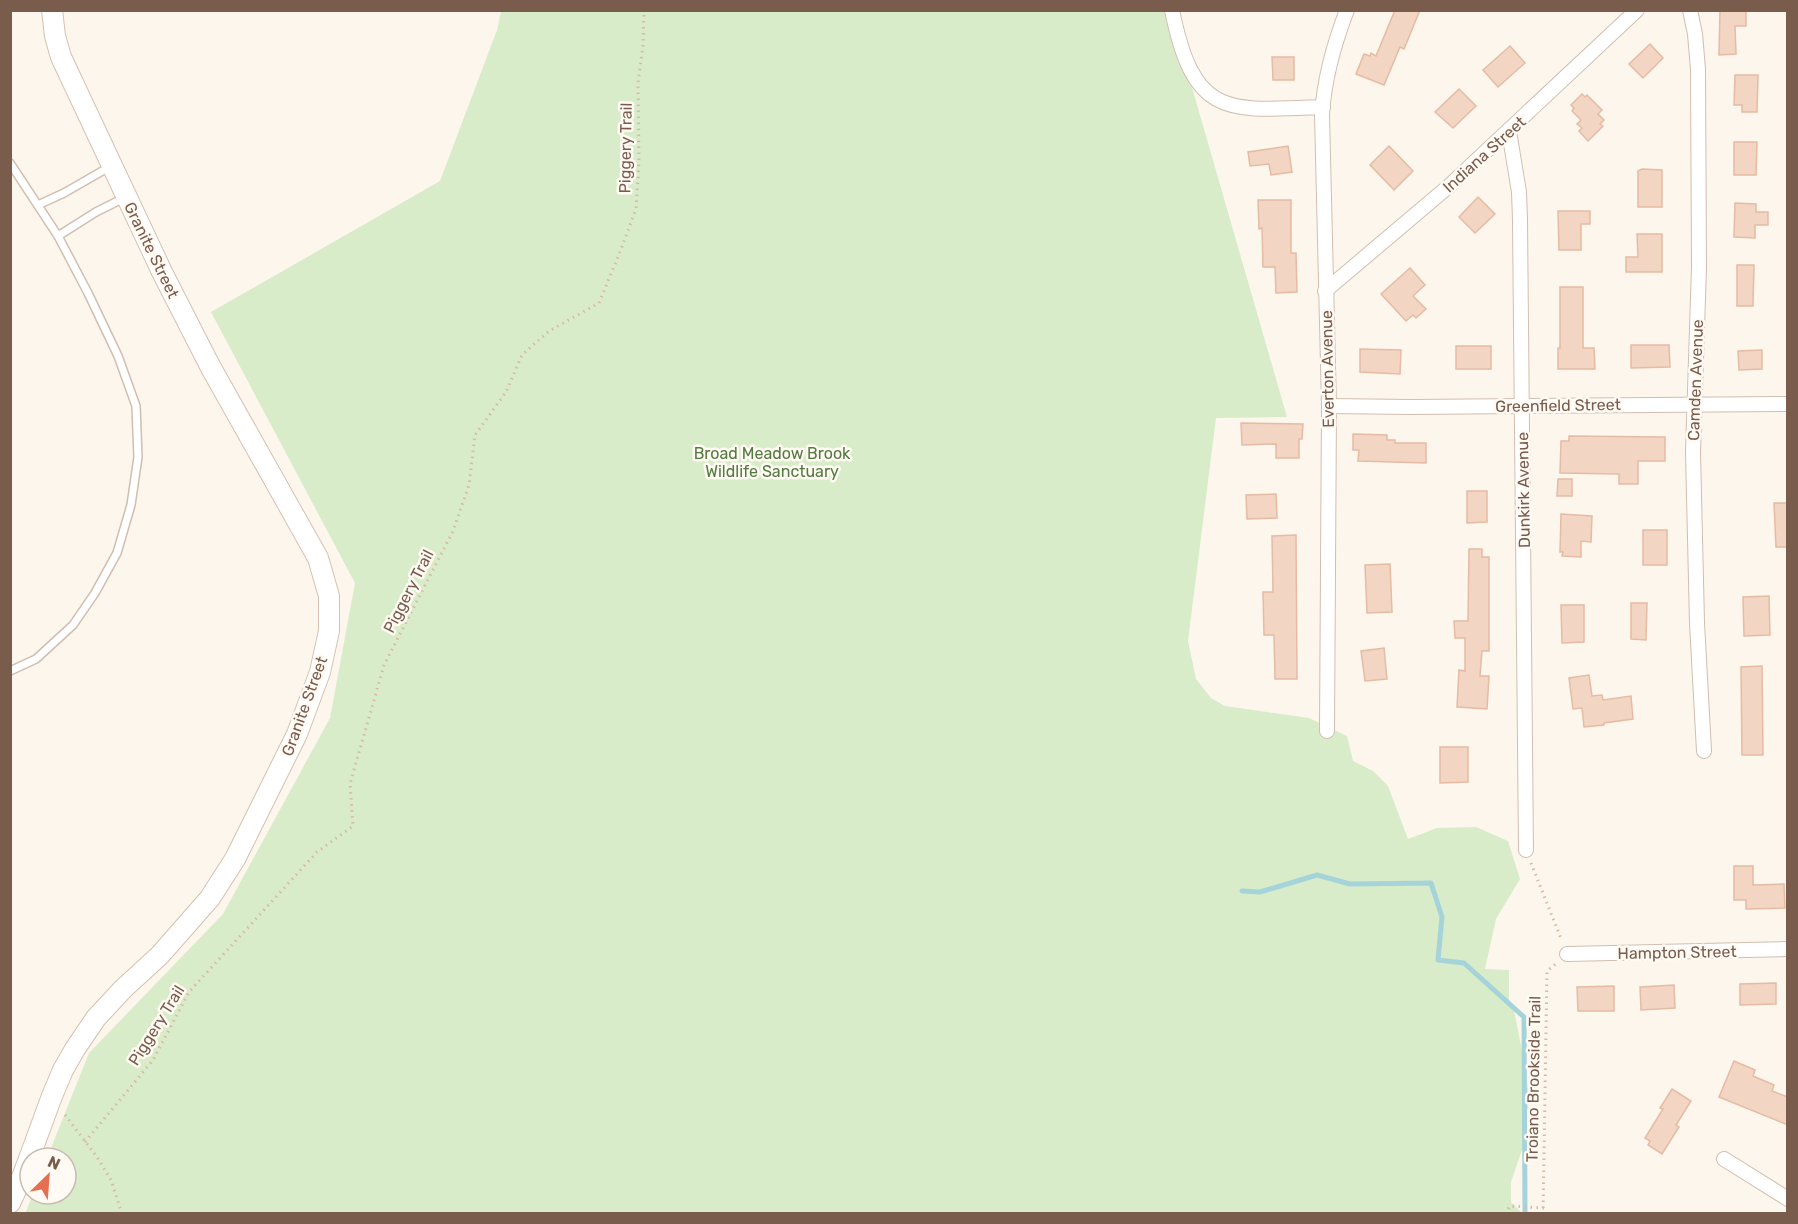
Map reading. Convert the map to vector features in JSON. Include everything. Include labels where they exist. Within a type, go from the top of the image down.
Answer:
[{"type":"street","name":"Granite Street","points":[[10,1203],[63,1070],[96,1018],[160,955],[210,898],[235,859],[297,734],[320,672],[329,631],[329,596],[318,558],[210,366],[126,197],[61,57],[55,36],[52,10]]},
{"type":"street","points":[[1172,10],[1177,34],[1191,72],[1199,85],[1216,99],[1231,106],[1257,109],[1323,107]]},
{"type":"street","name":"Everton Avenue","points":[[1327,731],[1329,406],[1323,107],[1329,65],[1347,10]]},
{"type":"street","name":"Indiana Street","points":[[1325,291],[1449,186],[1637,10]]},
{"type":"street","name":"Camden Avenue","points":[[1690,10],[1698,69],[1699,225],[1694,405],[1697,604],[1704,751]]},
{"type":"street","name":"Dunkirk Avenue","points":[[1509,131],[1519,192],[1526,850]]},
{"type":"street","name":"Greenfield Street","points":[[1329,406],[1788,404]]},
{"type":"street","name":"Hampton Street","points":[[1567,954],[1788,949]]},
{"type":"street","points":[[1724,1159],[1788,1199]]},
{"type":"lane","points":[[10,163],[58,236],[118,356],[136,406],[138,457],[131,505],[117,553],[95,593],[73,625],[36,659],[10,671]]},
{"type":"lane","points":[[38,205],[111,166]]},
{"type":"lane","points":[[58,236],[96,212],[126,197]]},
{"type":"path","name":"Piggery Trail","points":[[85,1142],[153,1060],[189,992],[317,852],[353,826],[350,784],[384,665],[453,531],[469,485],[476,435],[506,392],[522,355],[549,331],[599,303],[636,208],[639,162],[638,84],[643,46],[644,10]]},
{"type":"path","points":[[1526,850],[1567,954]]},
{"type":"path","name":"Troiano Brookside Trail","points":[[1544,1214],[1547,971],[1567,954]]},
{"type":"path","points":[[52,1096],[111,1180],[122,1214]]},
{"type":"path","points":[[1505,1214],[1510,1206],[1544,1208]]},
{"type":"green space","name":"Broad Meadow Brook Wildlife Sanctuary","points":[[501,11],[1170,11],[1287,417],[1216,418],[1188,641],[1196,679],[1211,698],[1225,706],[1309,718],[1347,736],[1353,761],[1373,771],[1388,786],[1408,839],[1437,828],[1476,827],[1508,841],[1520,879],[1496,919],[1485,969],[1509,970],[1509,1003],[1514,1010],[1525,1066],[1529,1099],[1523,1147],[1511,1182],[1511,1202],[1522,1213],[25,1214],[28,1206],[78,1206],[78,1146],[52,1146],[89,1053],[223,914],[330,718],[355,583],[211,312],[440,181],[497,30]]},
{"type":"building","points":[[1395,10],[1420,10],[1404,49],[1400,47],[1384,85],[1356,74],[1364,54],[1370,56],[1371,53],[1376,56]]},
{"type":"building","points":[[1720,10],[1746,10],[1746,26],[1735,26],[1736,54],[1719,55]]},
{"type":"building","points":[[1650,44],[1663,58],[1643,78],[1629,64]]},
{"type":"building","points":[[1510,46],[1525,63],[1498,87],[1483,70]]},
{"type":"building","points":[[1272,57],[1294,57],[1294,80],[1273,80]]},
{"type":"building","points":[[1735,75],[1758,75],[1757,112],[1742,112],[1742,105],[1734,105]]},
{"type":"building","points":[[1459,89],[1476,106],[1453,128],[1435,112]]},
{"type":"building","points":[[1582,94],[1585,97],[1587,95],[1602,110],[1598,114],[1604,120],[1600,124],[1603,126],[1588,141],[1579,131],[1582,128],[1577,124],[1581,120],[1572,111],[1574,108],[1571,105]]},
{"type":"building","points":[[1734,142],[1757,142],[1756,175],[1734,175]]},
{"type":"building","points":[[1288,146],[1292,172],[1271,175],[1269,164],[1250,166],[1248,152]]},
{"type":"building","points":[[1389,146],[1413,171],[1394,190],[1370,165]]},
{"type":"building","points":[[1642,169],[1662,170],[1662,207],[1638,207],[1638,171]]},
{"type":"building","points":[[1478,197],[1495,214],[1475,233],[1459,217]]},
{"type":"building","points":[[1258,200],[1291,200],[1291,253],[1296,253],[1297,292],[1276,293],[1275,267],[1263,267],[1262,228],[1259,229]]},
{"type":"building","points":[[1735,203],[1756,204],[1756,212],[1768,212],[1768,225],[1755,225],[1755,238],[1734,237]]},
{"type":"building","points":[[1558,211],[1590,211],[1590,224],[1581,224],[1581,250],[1559,250]]},
{"type":"building","points":[[1637,234],[1662,234],[1662,272],[1626,272],[1626,257],[1638,257]]},
{"type":"building","points":[[1737,265],[1754,265],[1753,306],[1737,306]]},
{"type":"building","points":[[1410,268],[1425,285],[1413,296],[1426,309],[1416,318],[1413,315],[1406,321],[1381,294]]},
{"type":"building","points":[[1560,287],[1583,287],[1583,348],[1594,348],[1595,369],[1558,369]]},
{"type":"building","points":[[1631,345],[1669,345],[1670,367],[1631,368]]},
{"type":"building","points":[[1456,346],[1491,346],[1491,369],[1456,369]]},
{"type":"building","points":[[1360,349],[1401,350],[1400,374],[1360,372]]},
{"type":"building","points":[[1762,350],[1762,369],[1739,370],[1738,351]]},
{"type":"building","points":[[1241,423],[1303,424],[1302,439],[1299,439],[1299,458],[1276,458],[1276,444],[1242,445]]},
{"type":"building","points":[[1353,434],[1387,435],[1387,440],[1395,440],[1395,443],[1426,443],[1426,463],[1358,461],[1359,450],[1353,450]]},
{"type":"building","points":[[1569,436],[1665,437],[1665,461],[1638,461],[1638,484],[1619,484],[1619,474],[1560,473],[1561,441],[1569,441]]},
{"type":"building","points":[[1558,479],[1572,479],[1572,496],[1557,496]]},
{"type":"building","points":[[1467,491],[1487,491],[1487,522],[1467,523]]},
{"type":"building","points":[[1276,494],[1277,518],[1247,519],[1246,495]]},
{"type":"building","points":[[1774,503],[1788,503],[1788,547],[1776,547]]},
{"type":"building","points":[[1561,514],[1592,516],[1591,542],[1581,541],[1581,557],[1562,556],[1563,552],[1560,552]]},
{"type":"building","points":[[1643,530],[1667,530],[1667,565],[1643,565]]},
{"type":"building","points":[[1296,535],[1297,679],[1275,679],[1274,635],[1264,635],[1263,592],[1273,592],[1272,536]]},
{"type":"building","points":[[1469,549],[1482,549],[1482,557],[1489,557],[1489,651],[1482,651],[1480,676],[1489,676],[1487,709],[1457,707],[1459,670],[1465,671],[1465,638],[1455,638],[1454,621],[1468,621]]},
{"type":"building","points":[[1390,564],[1392,612],[1367,613],[1365,565]]},
{"type":"building","points":[[1769,596],[1770,635],[1744,636],[1743,597]]},
{"type":"building","points":[[1631,603],[1647,603],[1646,640],[1631,639]]},
{"type":"building","points":[[1561,605],[1584,605],[1584,642],[1562,643]]},
{"type":"building","points":[[1384,648],[1387,679],[1365,681],[1361,651]]},
{"type":"building","points":[[1762,666],[1763,755],[1742,755],[1741,667]]},
{"type":"building","points":[[1589,675],[1592,696],[1602,695],[1603,700],[1631,696],[1633,719],[1584,727],[1582,708],[1573,709],[1569,678]]},
{"type":"building","points":[[1440,747],[1468,747],[1468,782],[1440,783]]},
{"type":"building","points":[[1734,866],[1753,866],[1753,885],[1784,884],[1785,908],[1746,909],[1746,900],[1734,900]]},
{"type":"building","points":[[1776,983],[1776,1004],[1740,1005],[1740,984]]},
{"type":"building","points":[[1674,985],[1675,1008],[1641,1010],[1640,987]]},
{"type":"building","points":[[1614,986],[1614,1011],[1578,1011],[1577,987]]},
{"type":"building","points":[[1734,1061],[1755,1070],[1753,1076],[1774,1085],[1772,1091],[1788,1097],[1788,1125],[1719,1097]]},
{"type":"building","points":[[1672,1089],[1691,1101],[1676,1125],[1679,1127],[1662,1154],[1648,1145],[1650,1141],[1645,1138]]},
{"type":"waterway","points":[[1242,891],[1260,892],[1317,875],[1350,884],[1431,883],[1442,917],[1438,960],[1464,963],[1524,1017],[1525,1214]]}]
